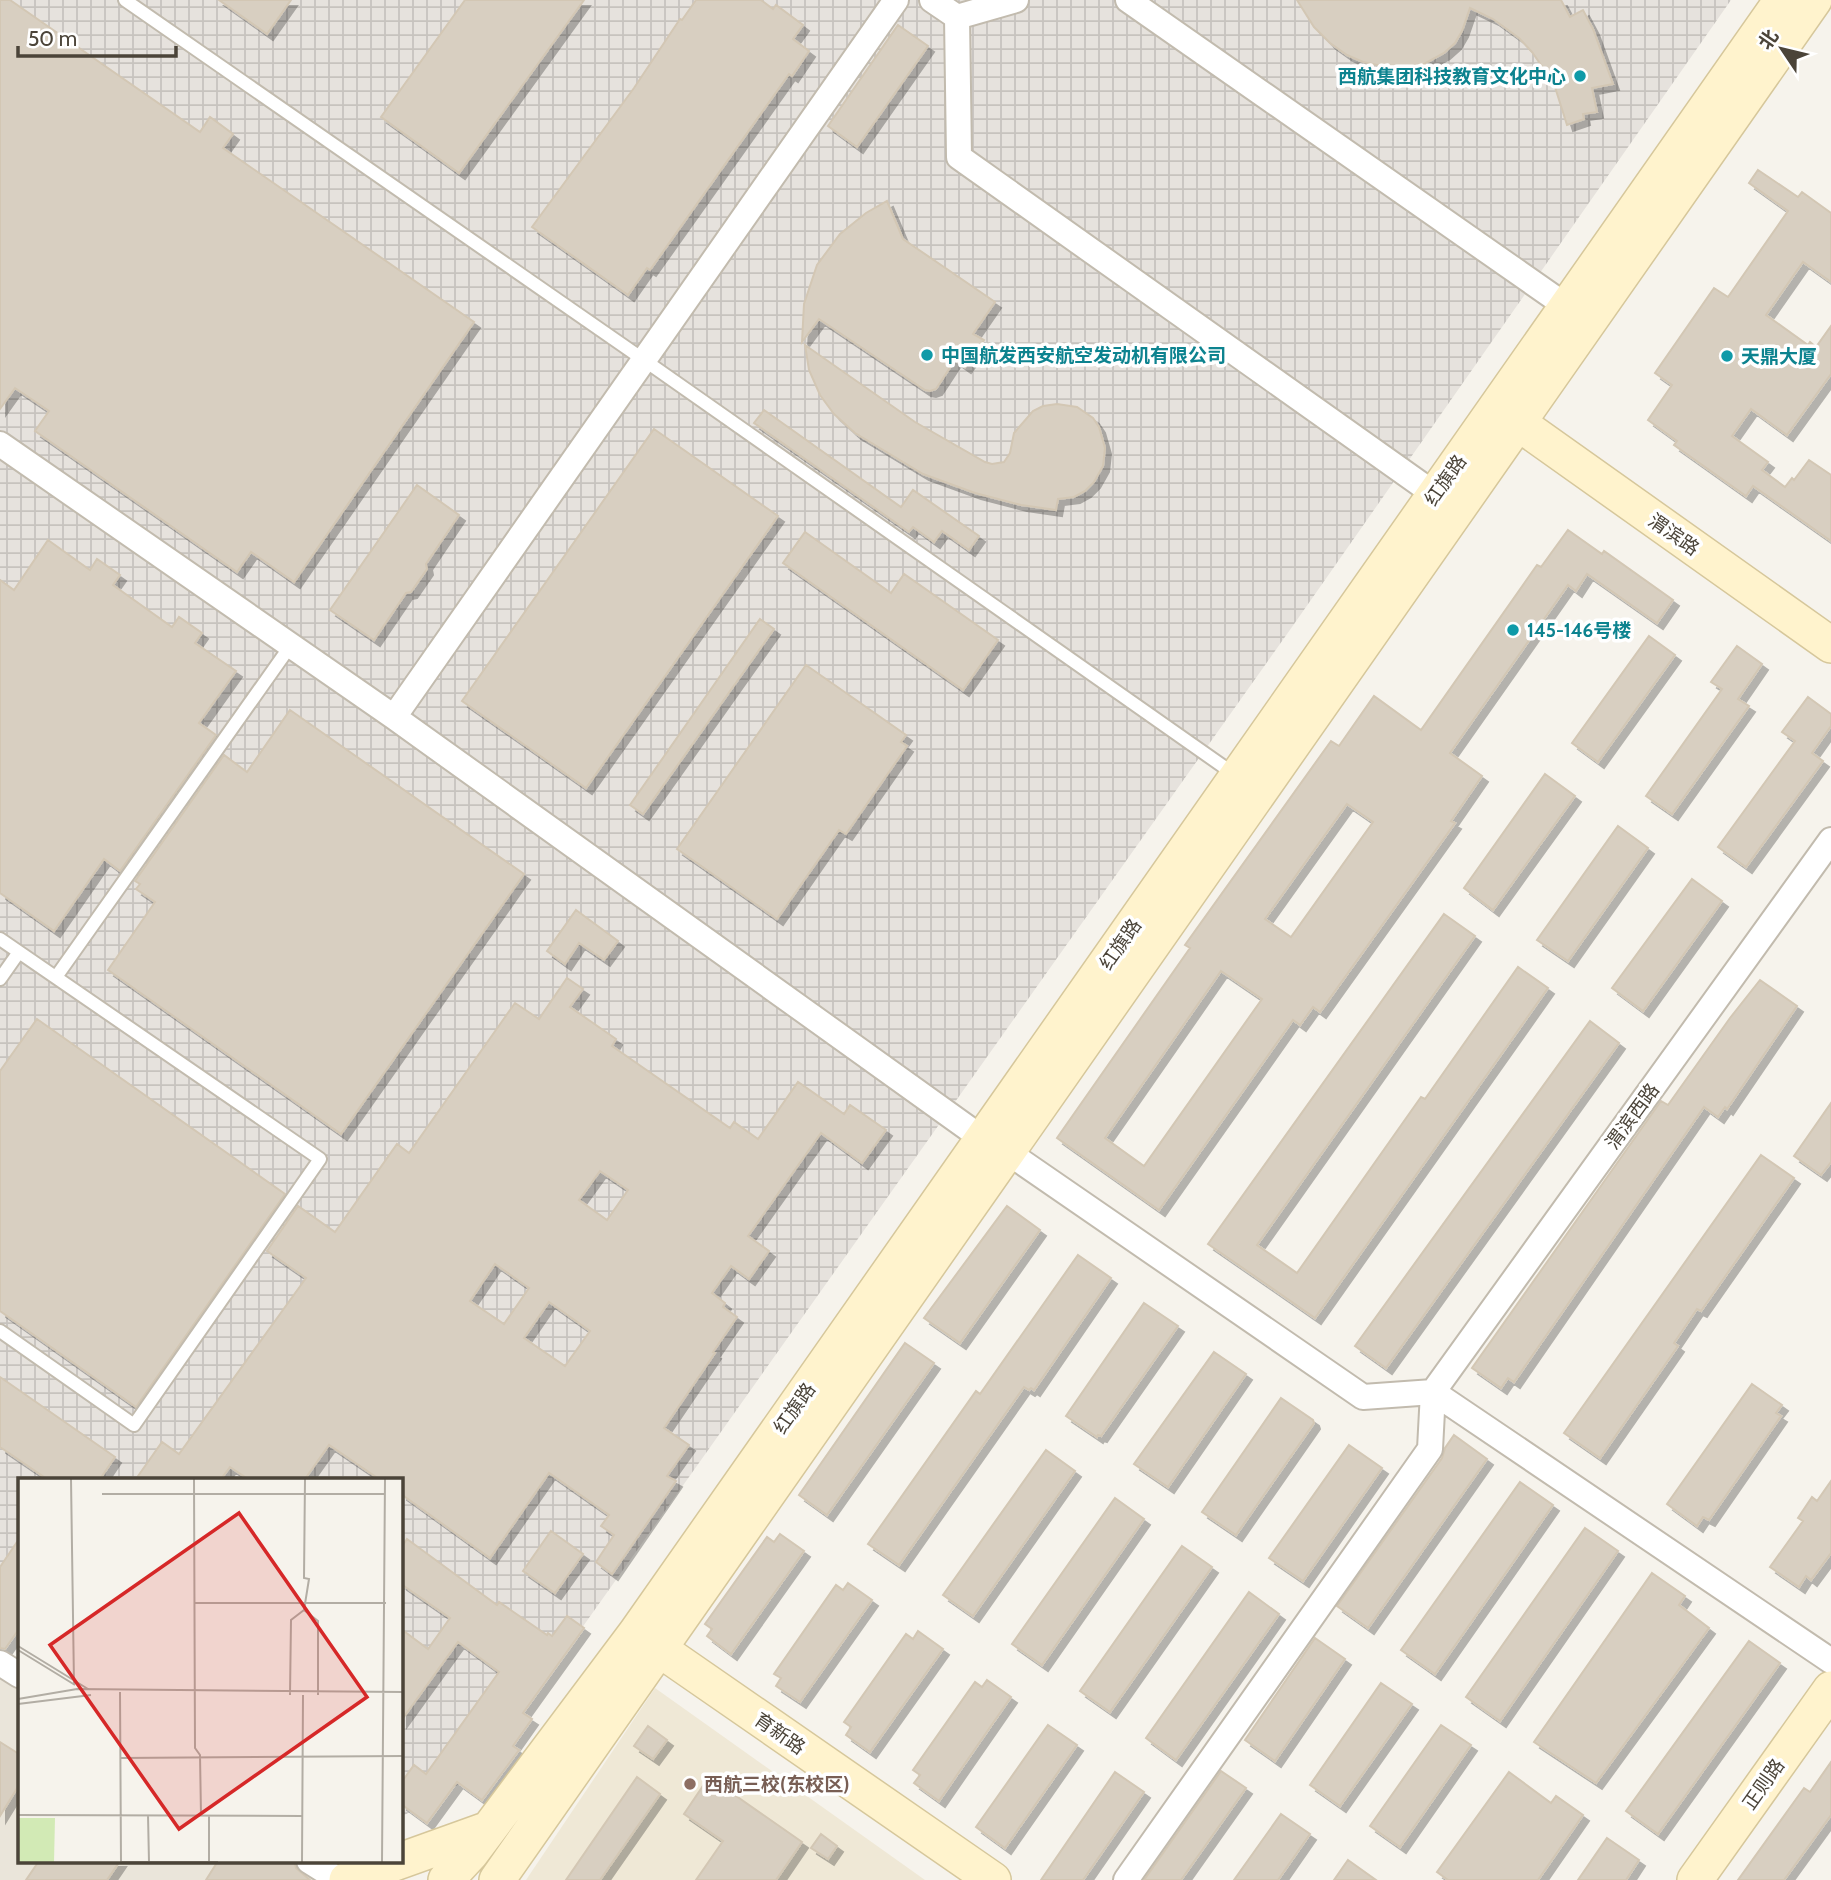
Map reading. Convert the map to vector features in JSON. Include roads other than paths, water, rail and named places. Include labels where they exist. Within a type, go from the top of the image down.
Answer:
[{"type":"main road","name":"红旗路","points":[[995,1145],[1238,776],[1446,502],[1517,422],[1578,314],[1782,0]]},
{"type":"main road","name":"红旗路","points":[[497,1880],[647,1640],[1578,314],[1814,0]]},
{"type":"main road","name":"渭滨路","points":[[1517,422],[1831,645]]},
{"type":"main road","name":"红旗路","points":[[446,1880],[647,1640]]},
{"type":"main road","name":"育新路","points":[[647,1640],[993,1880]]},
{"type":"main road","name":"正则路","points":[[1695,1880],[1831,1689]]},
{"type":"main road","points":[[402,1860],[489,1829],[518,1850]]},
{"type":"main road","points":[[347,1880],[397,1862]]},
{"type":"street","points":[[394,717],[896,0]]},
{"type":"street","points":[[932,0],[957,17]]},
{"type":"street","points":[[957,17],[1016,0]]},
{"type":"street","points":[[1128,0],[1578,314]]},
{"type":"street","points":[[957,17],[959,157],[1446,502]]},
{"type":"street","points":[[0,443],[394,717],[995,1145],[1363,1397],[1433,1392],[1831,1661]]},
{"type":"street","name":"渭滨西路","points":[[1433,1392],[1831,840]]},
{"type":"street","points":[[1126,1880],[1430,1449],[1433,1392]]},
{"type":"street","points":[[0,1663],[18,1674]]},
{"type":"street","points":[[311,1862],[339,1880]]},
{"type":"lane","points":[[125,0],[1238,776]]},
{"type":"lane","points":[[56,978],[291,645]]},
{"type":"lane","points":[[0,939],[320,1160],[134,1425],[0,1331]]},
{"type":"lane","points":[[0,979],[19,952]]},
{"type":"place","name":"西航集团科技教育文化中心","points":[[1580,76]]},
{"type":"place","name":"中国航发西安航空发动机有限公司","points":[[927,355]]},
{"type":"place","name":"天鼎大厦","points":[[1727,356]]},
{"type":"place","name":"145-146号楼","points":[[1513,630]]},
{"type":"place","name":"西航三校(东校区)","points":[[690,1784]]}]
